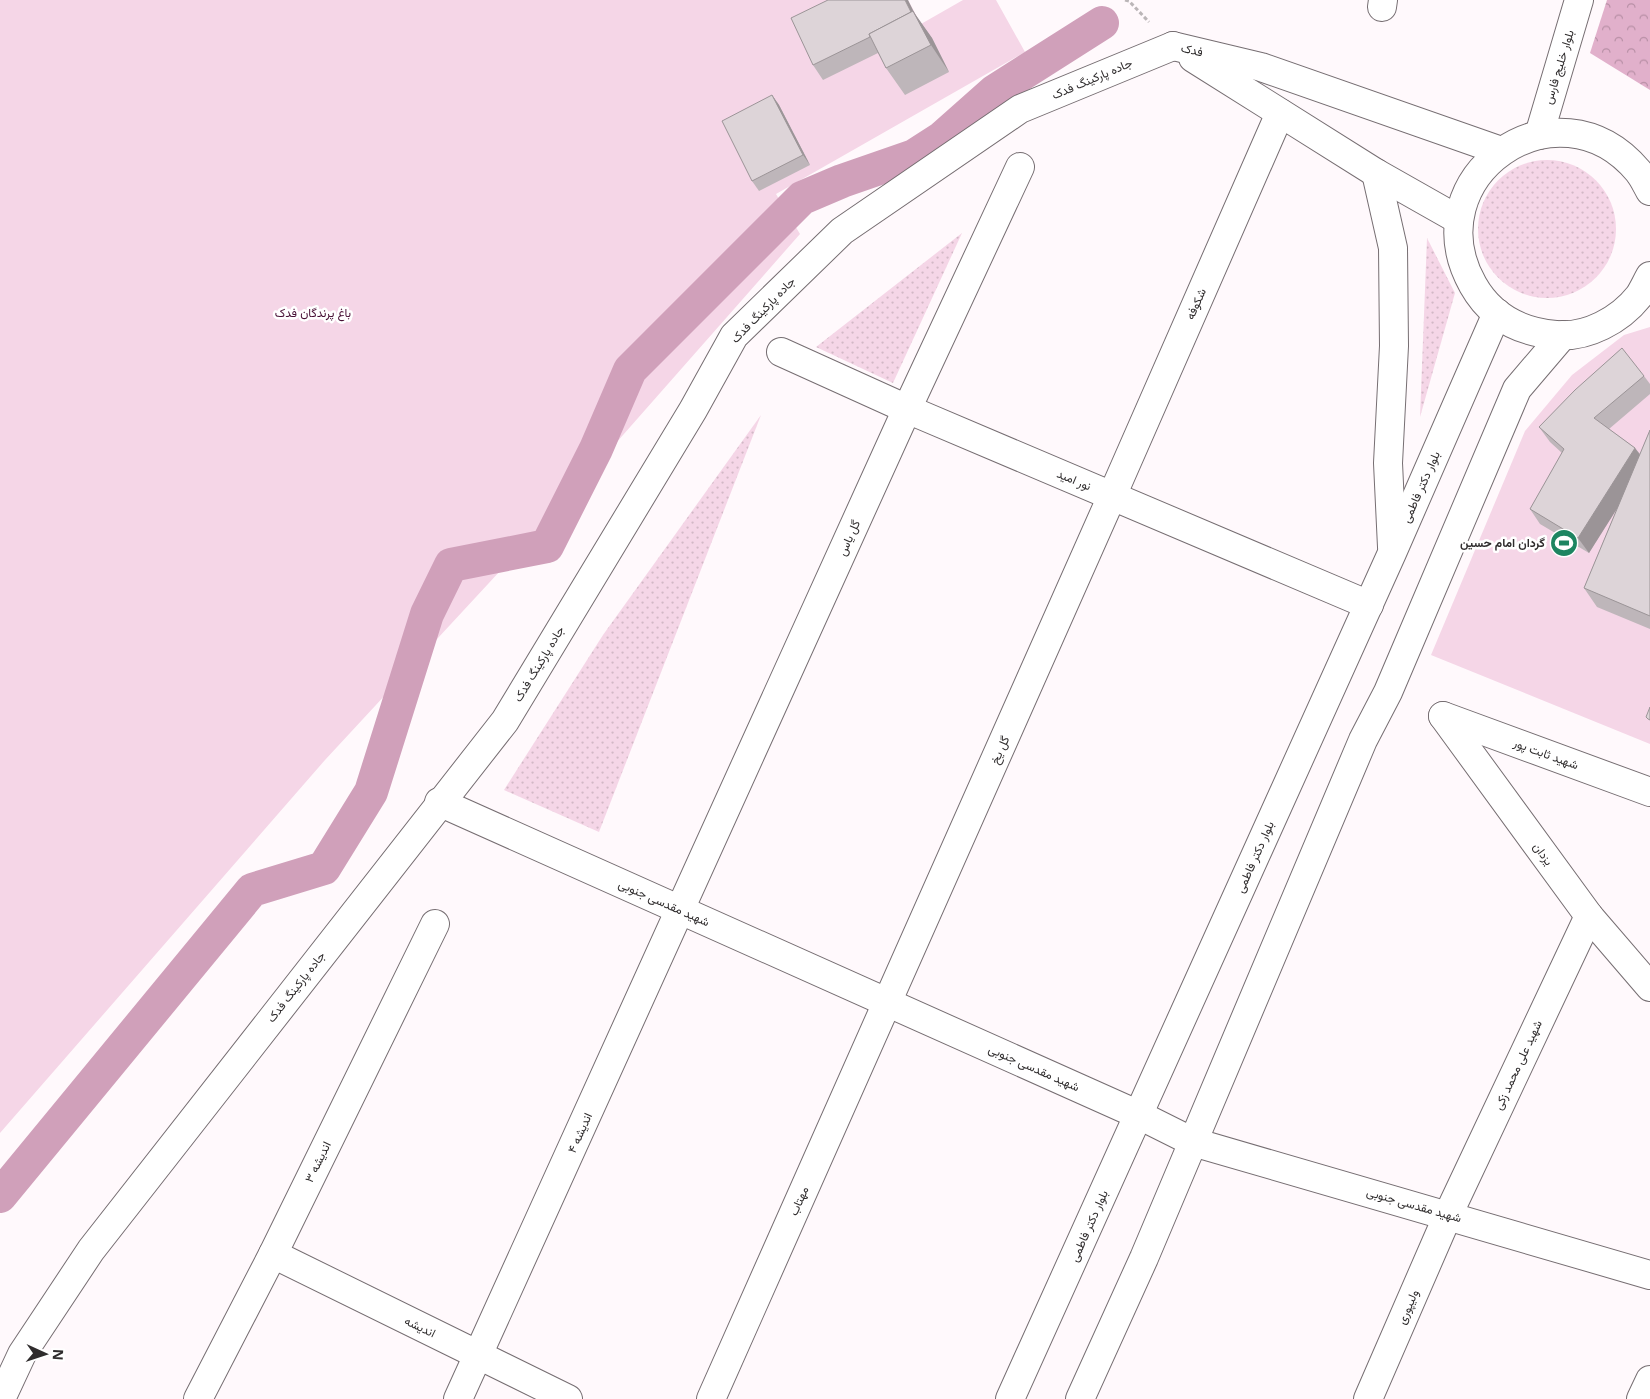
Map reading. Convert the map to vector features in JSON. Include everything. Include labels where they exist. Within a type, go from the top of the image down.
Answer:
[{"type":"street","name":"بلوار خلیج فارس","points":[[1539,135],[1579,0]]},
{"type":"street","name":"فدک","points":[[1173,46],[1376,173],[1460,220]]},
{"type":"street","name":"فدک","points":[[1173,46],[1261,66],[1501,151]]},
{"type":"street","name":"جاده پارکینگ فدک","points":[[1,1399],[22,1354],[91,1250],[504,721],[688,418],[734,336],[842,231],[1020,109],[1173,46]]},
{"type":"street","name":"شکوفه","points":[[1112,496],[1280,113]]},
{"type":"street","points":[[1646,289],[1618,316],[1592,330],[1563,335],[1539,333],[1516,326],[1496,313],[1478,295],[1466,272],[1459,246],[1460,220],[1464,200],[1473,181],[1485,165],[1501,151],[1519,141],[1539,135],[1561,133],[1576,135],[1605,144],[1624,156],[1640,173],[1650,191]]},
{"type":"street","name":"گل یاس","points":[[680,910],[907,409],[1020,167]]},
{"type":"street","points":[[1376,173],[1393,248],[1394,346],[1388,463],[1392,553]]},
{"type":"street","name":"بلوار دکتر فاطمی","points":[[1010,1399],[1392,553],[1496,313]]},
{"type":"street","points":[[1080,1399],[1144,1258],[1363,740],[1388,692],[1516,389],[1563,335]]},
{"type":"street","name":"نور امید","points":[[781,352],[907,409],[1368,604]]},
{"type":"street","name":"گل یخ","points":[[887,1003],[1112,496]]},
{"type":"street","name":"شهید ثابت پور","points":[[1443,716],[1650,792]]},
{"type":"street","name":"یزدان","points":[[1443,716],[1589,916],[1650,987]]},
{"type":"street","name":"شهید مقدسی جنوبی","points":[[439,802],[1139,1115],[1193,1142],[1650,1275]]},
{"type":"street","name":"اندیشه ۴","points":[[458,1399],[680,910]]},
{"type":"street","name":"شهید علی محمد زکی","points":[[1448,1215],[1589,916]]},
{"type":"street","name":"اندیشه ۳","points":[[198,1399],[273,1254],[434,924]]},
{"type":"street","name":"مهتاب","points":[[711,1399],[887,1003]]},
{"type":"street","name":"ولیپوری","points":[[1368,1399],[1448,1215]]},
{"type":"street","name":"اندیشه","points":[[273,1254],[568,1399]]},
{"type":"street","points":[[1641,1399],[1650,1380]]},
{"type":"green space","name":"باغ پرندگان فدک","points":[[0,0],[908,0],[921,24],[963,0],[996,0],[1025,52],[776,194],[800,234],[564,502],[325,760],[0,1133]]},
{"type":"green space","points":[[1607,0],[1650,0],[1650,90],[1590,53]]},
{"type":"green space","points":[[1547,160],[1561,161],[1574,165],[1586,171],[1596,180],[1605,190],[1611,202],[1615,215],[1615,243],[1611,256],[1605,268],[1596,278],[1586,287],[1574,293],[1561,297],[1547,298],[1533,297],[1520,293],[1508,287],[1498,278],[1489,268],[1483,256],[1479,243],[1478,229],[1479,215],[1483,202],[1489,190],[1498,180],[1508,171],[1520,165],[1533,161]]},
{"type":"green space","points":[[962,233],[893,383],[816,347]]},
{"type":"green space","points":[[1427,238],[1455,293],[1420,417]]},
{"type":"green space","name":"گردان امام حسین","points":[[1650,327],[1650,744],[1431,655],[1525,431],[1572,375],[1624,335]]},
{"type":"green space","points":[[761,415],[599,832],[504,790],[603,635]]},
{"type":"building","points":[[828,0],[905,0],[911,12],[869,34],[870,37],[813,65],[791,18]]},
{"type":"building","points":[[913,11],[931,45],[886,68],[869,34]]},
{"type":"building","points":[[772,95],[803,155],[752,181],[722,121]]},
{"type":"building","points":[[1622,348],[1644,376],[1594,418],[1635,448],[1578,538],[1530,509],[1564,449],[1539,427],[1575,390]]},
{"type":"building","points":[[1650,430],[1650,616],[1584,588]]},
{"type":"building","points":[[1650,707],[1650,720],[1646,717]]},
{"type":"waterway","points":[[0,1196],[252,890],[324,868],[371,792],[427,614],[451,565],[547,546],[596,449],[630,370],[802,198],[842,181],[914,156],[942,138],[995,91],[1102,23]]},
{"type":"place","name":"گردان امام حسین","points":[[1564,543]]}]
